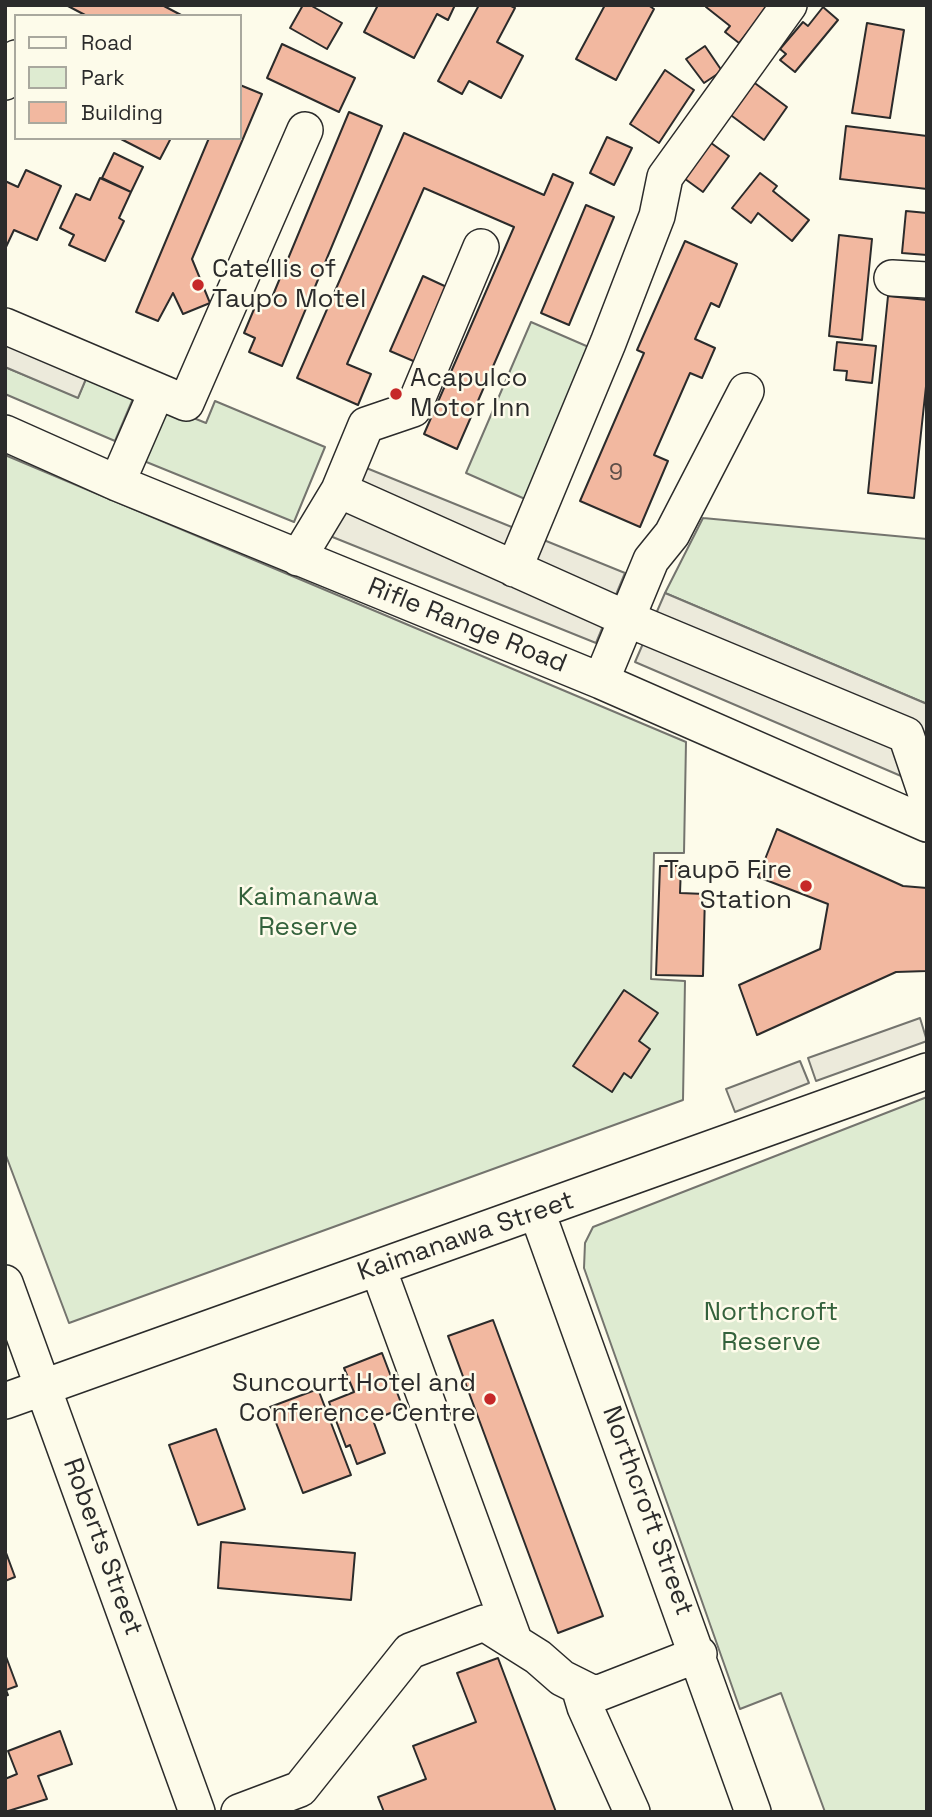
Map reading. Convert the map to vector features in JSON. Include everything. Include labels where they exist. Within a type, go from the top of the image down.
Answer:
[{"type":"street","points":[[514,569],[618,318],[657,216],[665,177],[789,5]]},
{"type":"street","points":[[5,82],[14,62]]},
{"type":"street","points":[[5,326],[186,403],[305,130]]},
{"type":"street","points":[[298,558],[339,490],[366,425],[413,410],[481,247]]},
{"type":"street","points":[[892,278],[927,280]]},
{"type":"street","points":[[117,483],[157,391]]},
{"type":"street","points":[[601,681],[651,560],[672,534],[746,391]]},
{"type":"street","name":"Rifle Range Road","points":[[5,433],[117,483],[601,681],[927,824]]},
{"type":"street","points":[[339,490],[625,618],[906,735],[927,797]]},
{"type":"street","name":"Kaimanawa Street","points":[[5,1402],[927,1071]]},
{"type":"street","name":"Northcroft Street","points":[[537,1212],[699,1654],[753,1812]]},
{"type":"street","points":[[378,1268],[514,1640]]},
{"type":"street","name":"Roberts Street","points":[[5,1283],[197,1812]]},
{"type":"street","points":[[239,1812],[300,1789],[410,1651],[484,1623],[514,1640],[562,1678],[598,1693],[699,1654]]},
{"type":"street","points":[[579,1687],[585,1707],[632,1812]]},
{"type":"green space","points":[[531,322],[591,348],[525,499],[466,473]]},
{"type":"green space","points":[[5,367],[78,397],[88,374],[135,394],[115,441],[5,394]]},
{"type":"green space","points":[[215,401],[325,447],[294,522],[139,459],[161,405],[206,423]]},
{"type":"green space","name":"Kaimanawa Reserve","points":[[5,455],[686,742],[684,853],[654,853],[651,979],[685,981],[683,1100],[69,1323],[5,1153]]},
{"type":"green space","points":[[703,518],[927,539],[927,704],[665,593]]},
{"type":"green space","name":"Northcroft Reserve","points":[[927,1097],[927,1812],[825,1812],[781,1693],[740,1709],[584,1268],[585,1243],[593,1227]]},
{"type":"shaded area","points":[[5,339],[88,374],[78,398],[5,367]]},
{"type":"shaded area","points":[[359,465],[625,573],[596,643],[330,536]]},
{"type":"shaded area","points":[[665,593],[927,704],[927,736],[908,779],[635,662]]},
{"type":"shaded area","points":[[920,1018],[927,1041],[816,1081],[808,1058]]},
{"type":"shaded area","points":[[800,1061],[809,1083],[735,1112],[726,1089]]},
{"type":"building","points":[[66,5],[162,5],[179,14],[83,14]]},
{"type":"building","points":[[303,5],[310,5],[342,23],[327,49],[290,28]]},
{"type":"building","points":[[378,5],[455,5],[448,20],[437,14],[414,58],[364,32]]},
{"type":"building","points":[[479,5],[509,5],[515,8],[497,42],[523,56],[501,98],[469,81],[462,94],[438,81]]},
{"type":"building","points":[[605,5],[648,5],[654,9],[616,80],[576,59]]},
{"type":"building","points":[[769,5],[739,43],[725,32],[730,26],[706,7]]},
{"type":"building","points":[[823,7],[838,20],[795,72],[780,60],[786,54],[780,49],[803,22],[808,26]]},
{"type":"building","points":[[867,23],[904,30],[890,118],[852,113]]},
{"type":"building","points":[[282,44],[355,78],[339,112],[267,78]]},
{"type":"building","points":[[705,46],[722,71],[704,83],[686,59]]},
{"type":"building","points":[[665,70],[694,90],[659,143],[630,124]]},
{"type":"building","points":[[752,81],[787,107],[764,140],[728,113]]},
{"type":"building","points":[[242,86],[262,94],[192,259],[210,303],[183,314],[173,293],[158,321],[136,312],[208,140],[242,140]]},
{"type":"building","points":[[349,112],[382,126],[282,366],[249,352],[255,338],[244,333],[257,302],[268,307]]},
{"type":"building","points":[[846,126],[927,136],[927,189],[840,179]]},
{"type":"building","points":[[404,133],[544,195],[553,174],[573,183],[457,449],[424,434],[514,227],[424,188],[347,364],[371,374],[358,405],[297,378]]},
{"type":"building","points":[[607,137],[632,148],[614,185],[590,173]]},
{"type":"building","points":[[123,140],[170,140],[160,159]]},
{"type":"building","points":[[707,140],[729,156],[703,192],[681,176]]},
{"type":"building","points":[[114,153],[143,167],[131,192],[102,178]]},
{"type":"building","points":[[26,170],[61,186],[37,240],[14,230],[6,247],[5,181],[18,187]]},
{"type":"building","points":[[760,173],[777,186],[773,191],[809,220],[792,241],[758,213],[751,223],[732,208]]},
{"type":"building","points":[[100,178],[131,192],[119,218],[124,221],[105,261],[69,245],[74,235],[60,228],[76,194],[90,200]]},
{"type":"building","points":[[586,205],[614,217],[569,325],[541,313]]},
{"type":"building","points":[[906,211],[927,213],[927,255],[902,253]]},
{"type":"building","points":[[839,235],[872,239],[862,340],[829,336]]},
{"type":"building","points":[[685,241],[737,264],[719,307],[711,303],[695,339],[715,348],[702,378],[690,373],[654,455],[668,461],[640,527],[580,501],[644,353],[637,350]]},
{"type":"building","points":[[423,276],[451,289],[418,363],[390,351]]},
{"type":"building","points":[[888,296],[927,300],[927,377],[914,498],[868,493]]},
{"type":"building","points":[[837,342],[876,346],[872,383],[846,380],[847,371],[834,370]]},
{"type":"building","points":[[777,829],[903,886],[927,888],[927,971],[896,972],[757,1035],[739,985],[820,949],[828,904],[758,877]]},
{"type":"building","points":[[660,866],[681,866],[680,893],[705,894],[703,976],[656,975]]},
{"type":"building","points":[[624,990],[658,1013],[639,1041],[650,1049],[631,1078],[624,1073],[612,1092],[573,1066]]},
{"type":"building","points":[[493,1320],[603,1616],[558,1633],[448,1336]]},
{"type":"building","points":[[382,1353],[403,1408],[373,1420],[385,1453],[357,1464],[350,1445],[346,1447],[329,1402],[354,1392],[344,1368]]},
{"type":"building","points":[[318,1389],[351,1475],[303,1493],[270,1407]]},
{"type":"building","points":[[216,1429],[245,1509],[198,1525],[169,1445]]},
{"type":"building","points":[[221,1542],[355,1553],[351,1600],[218,1588]]},
{"type":"building","points":[[5,1550],[15,1577],[5,1581]]},
{"type":"building","points":[[5,1654],[17,1686],[6,1690],[8,1695],[5,1696]]},
{"type":"building","points":[[498,1658],[556,1812],[384,1812],[378,1797],[426,1779],[413,1746],[476,1722],[457,1673]]},
{"type":"building","points":[[60,1731],[72,1764],[38,1776],[47,1799],[5,1812],[5,1779],[17,1774],[8,1751]]},
{"type":"place","name":"Catellis of Taupo Motel","points":[[198,285]]},
{"type":"place","name":"Acapulco Motor Inn","points":[[396,394]]},
{"type":"place","name":"Taupō Fire Station","points":[[806,886]]},
{"type":"place","name":"Suncourt Hotel and Conference Centre","points":[[490,1399]]}]
